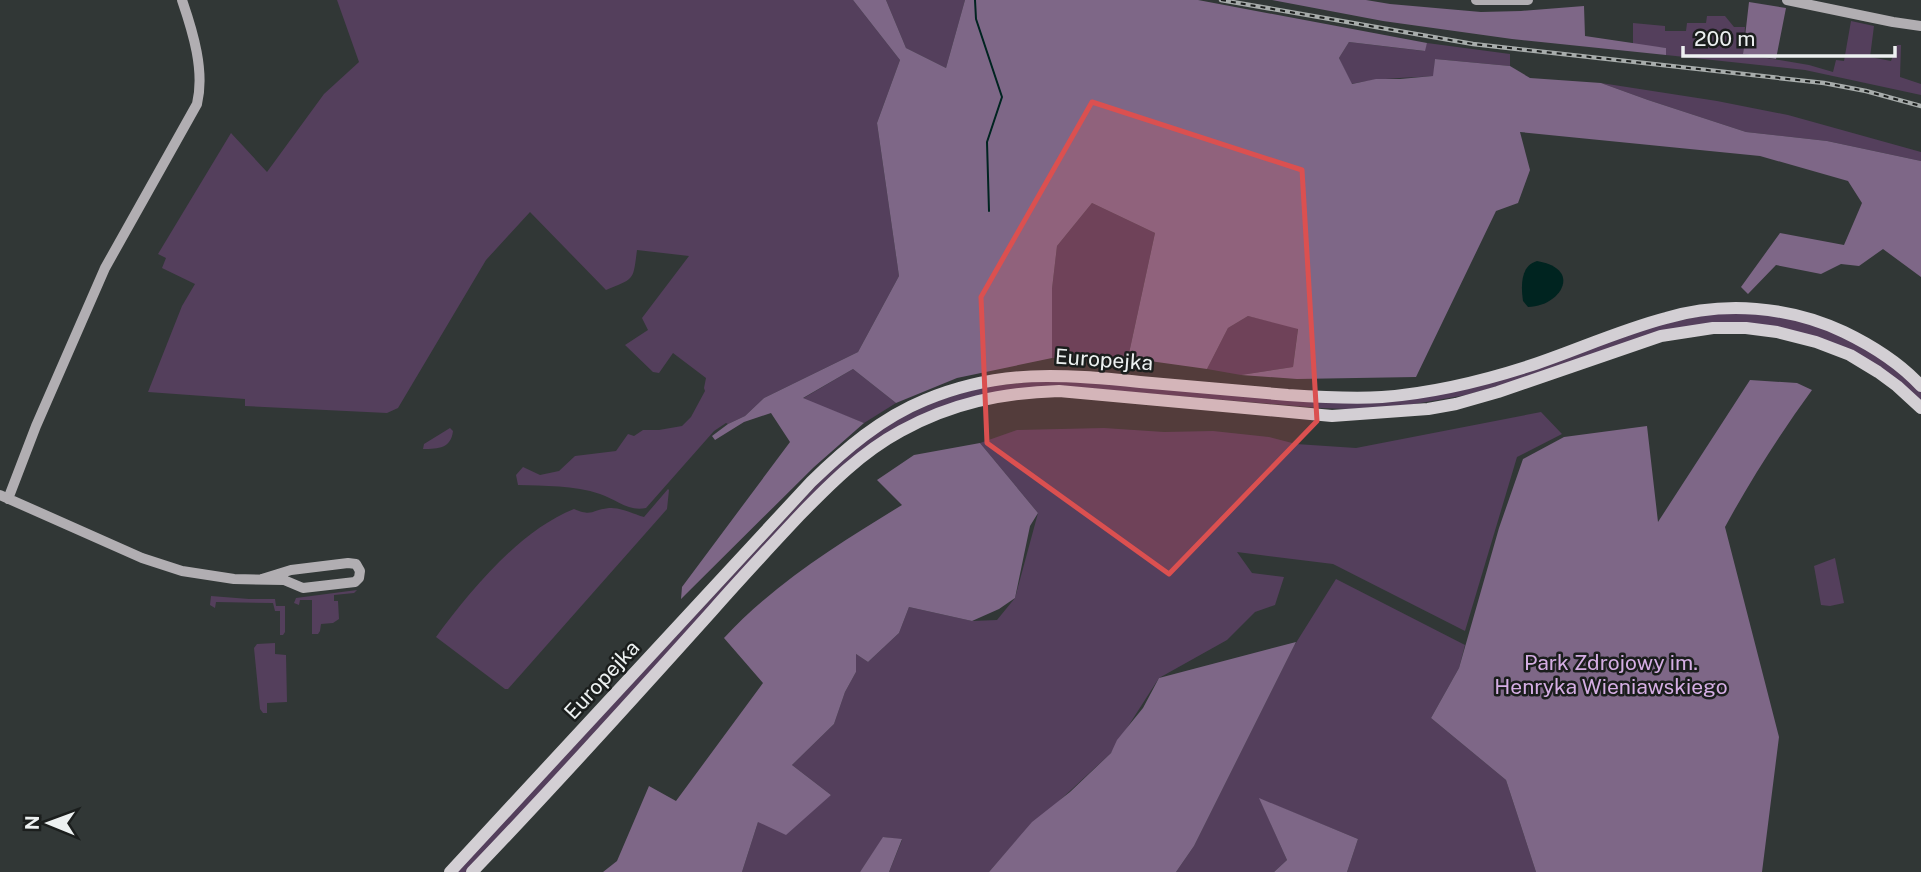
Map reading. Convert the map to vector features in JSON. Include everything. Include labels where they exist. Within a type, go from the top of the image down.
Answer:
[{"type":"main road","name":"Europejka","points":[[450,872],[811,482],[855,442],[883,422],[924,400],[958,388],[1014,377],[1061,375],[1337,398],[1382,397],[1429,392],[1476,382],[1533,365],[1667,317],[1710,309],[1741,307],[1779,311],[1832,326],[1870,344],[1921,386]]},
{"type":"main road","name":"Europejka","points":[[472,872],[826,489],[864,454],[881,443],[908,427],[954,407],[994,397],[1059,391],[1332,416],[1428,409],[1498,392],[1661,336],[1726,327],[1777,331],[1850,355],[1897,386],[1921,408]]},
{"type":"street","points":[[182,0],[196,51],[200,78],[197,104],[104,268],[4,497],[142,558],[172,568],[234,579],[284,580],[303,588],[355,582],[360,571],[356,564],[348,563],[291,570],[262,579]]},
{"type":"street","points":[[1476,0],[1525,0]]},
{"type":"street","points":[[1787,0],[1921,26]]},
{"type":"highlighted area","points":[[1092,102],[1302,170],[1317,421],[1169,574],[987,443],[981,297]]},
{"type":"shaded area","points":[[337,0],[853,0],[900,60],[877,123],[899,276],[858,352],[764,398],[745,416],[714,431],[646,508],[628,507],[600,494],[580,489],[518,485],[516,475],[523,467],[540,475],[559,471],[575,456],[616,451],[628,434],[634,436],[643,430],[682,426],[691,417],[705,391],[706,378],[673,353],[659,373],[653,372],[625,345],[648,330],[642,318],[689,256],[637,250],[631,277],[606,290],[530,212],[486,260],[398,408],[387,413],[245,406],[245,399],[148,392],[182,306],[195,284],[162,268],[166,258],[158,254],[231,133],[267,172],[324,94],[359,62]]},
{"type":"shaded area","points":[[886,0],[965,0],[946,68],[906,48]]},
{"type":"shaded area","points":[[1707,16],[1725,16],[1734,27],[1745,27],[1743,54],[1809,65],[1833,72],[1836,60],[1844,61],[1851,21],[1874,26],[1870,57],[1891,61],[1897,45],[1901,45],[1900,77],[1921,84],[1921,95],[1805,70],[1666,55],[1666,48],[1633,45],[1633,23],[1665,26],[1665,31],[1686,31],[1687,23],[1706,23]]},
{"type":"shaded area","points":[[1349,42],[1424,51],[1427,43],[1510,54],[1510,66],[1435,59],[1434,76],[1351,84],[1339,58]]},
{"type":"shaded area","points":[[1601,83],[1788,115],[1921,152],[1921,161],[1827,141],[1746,132]]},
{"type":"shaded area","points":[[1092,203],[1155,233],[1128,358],[1052,358],[1052,289],[1057,246]]},
{"type":"shaded area","points":[[1537,261],[1551,265],[1560,272],[1562,287],[1550,301],[1528,307],[1523,301],[1523,277],[1527,267]]},
{"type":"shaded area","points":[[1711,314],[1764,314],[1815,324],[1876,354],[1921,391],[1921,401],[1863,357],[1728,322],[1466,395],[1409,405],[1320,408],[1073,387],[920,416],[783,528],[466,872],[457,872],[823,478],[866,439],[902,417],[937,401],[982,387],[1048,380],[1408,399],[1663,324]]},
{"type":"shaded area","points":[[1248,316],[1298,328],[1293,367],[1241,375],[1207,369],[1228,328]]},
{"type":"shaded area","points":[[853,369],[896,403],[864,423],[802,399]]},
{"type":"shaded area","points":[[1541,412],[1562,434],[1517,457],[1465,631],[1333,564],[1237,552],[1252,573],[1284,577],[1275,605],[1255,612],[1227,640],[1159,678],[1111,753],[1017,840],[989,872],[889,872],[902,840],[884,837],[860,872],[742,872],[758,822],[831,795],[792,765],[834,724],[845,692],[856,672],[856,654],[868,662],[899,633],[909,607],[972,621],[997,620],[1015,598],[1038,513],[980,443],[1017,430],[1104,428],[1164,432],[1213,431],[1269,437],[1296,444],[1356,448]]},
{"type":"shaded area","points":[[450,428],[453,431],[452,437],[447,444],[439,448],[423,449],[424,444]]},
{"type":"shaded area","points":[[668,489],[667,509],[508,689],[436,637],[465,600],[515,547],[554,519],[574,509],[589,513],[609,508],[644,517]]},
{"type":"shaded area","points":[[1835,558],[1844,603],[1821,605],[1814,566]]},
{"type":"shaded area","points":[[1336,579],[1465,645],[1459,668],[1431,718],[1506,780],[1536,872],[1347,872],[1358,839],[1260,799],[1287,860],[1274,872],[1176,872],[1194,846],[1294,646]]},
{"type":"shaded area","points":[[357,590],[354,593],[334,595],[334,601],[338,601],[339,619],[333,623],[321,624],[318,634],[312,634],[312,600],[300,600],[299,605],[294,603],[296,598]]},
{"type":"shaded area","points":[[211,596],[275,599],[276,606],[285,606],[285,632],[280,635],[280,611],[275,611],[273,603],[216,602],[215,608],[210,605]]},
{"type":"shaded area","points":[[275,643],[275,654],[286,655],[287,702],[267,703],[267,713],[263,713],[260,709],[254,648],[257,644]]},
{"type":"green space","points":[[853,0],[886,0],[906,48],[946,68],[965,0],[1198,0],[1427,43],[1425,51],[1349,42],[1339,58],[1352,84],[1376,79],[1433,76],[1435,59],[1510,66],[1530,78],[1601,83],[1746,132],[1827,141],[1921,161],[1921,277],[1883,249],[1859,266],[1841,264],[1821,274],[1776,265],[1748,294],[1741,287],[1780,233],[1844,245],[1862,203],[1848,181],[1760,156],[1520,132],[1530,170],[1518,203],[1496,211],[1416,377],[1297,379],[1241,375],[1293,367],[1298,329],[1248,316],[1228,328],[1207,369],[1128,358],[1155,233],[1092,203],[1057,246],[1052,289],[1052,358],[957,378],[896,403],[853,369],[803,398],[864,423],[814,467],[681,599],[682,587],[790,442],[771,413],[744,422],[715,440],[712,436],[745,416],[764,398],[858,352],[899,276],[877,123],[900,60]]},
{"type":"green space","points":[[1272,0],[1366,0],[1481,12],[1584,6],[1585,36],[1666,48],[1666,55],[1512,39],[1383,21]]},
{"type":"green space","points":[[1749,2],[1786,8],[1776,59],[1743,54]]},
{"type":"green space","name":"Park Zdrojowy im. Henryka Wieniawskiego","points":[[1750,380],[1797,383],[1812,390],[1766,457],[1725,527],[1779,737],[1762,872],[1536,872],[1506,780],[1431,718],[1459,668],[1499,528],[1523,459],[1564,437],[1647,426],[1658,522]]},
{"type":"green space","points":[[980,443],[1038,513],[1030,526],[1015,598],[999,609],[972,621],[909,607],[899,633],[868,662],[856,654],[856,672],[845,692],[834,724],[792,765],[831,795],[786,835],[758,822],[742,872],[603,872],[617,861],[649,786],[676,801],[763,683],[724,638],[763,600],[785,583],[902,505],[877,480],[914,455]]},
{"type":"green space","points":[[1296,642],[1194,846],[1176,872],[989,872],[1032,822],[1070,792],[1111,753],[1117,740],[1143,708],[1159,678]]},
{"type":"green space","points":[[1259,798],[1358,839],[1347,872],[1274,872],[1287,860]]},
{"type":"green space","points":[[883,837],[902,839],[889,872],[860,872]]},
{"type":"waterway","points":[[975,0],[976,19],[1002,97],[987,142],[989,211]]},
{"type":"railway","points":[[1221,0],[1473,44],[1824,83],[1921,106]]}]
